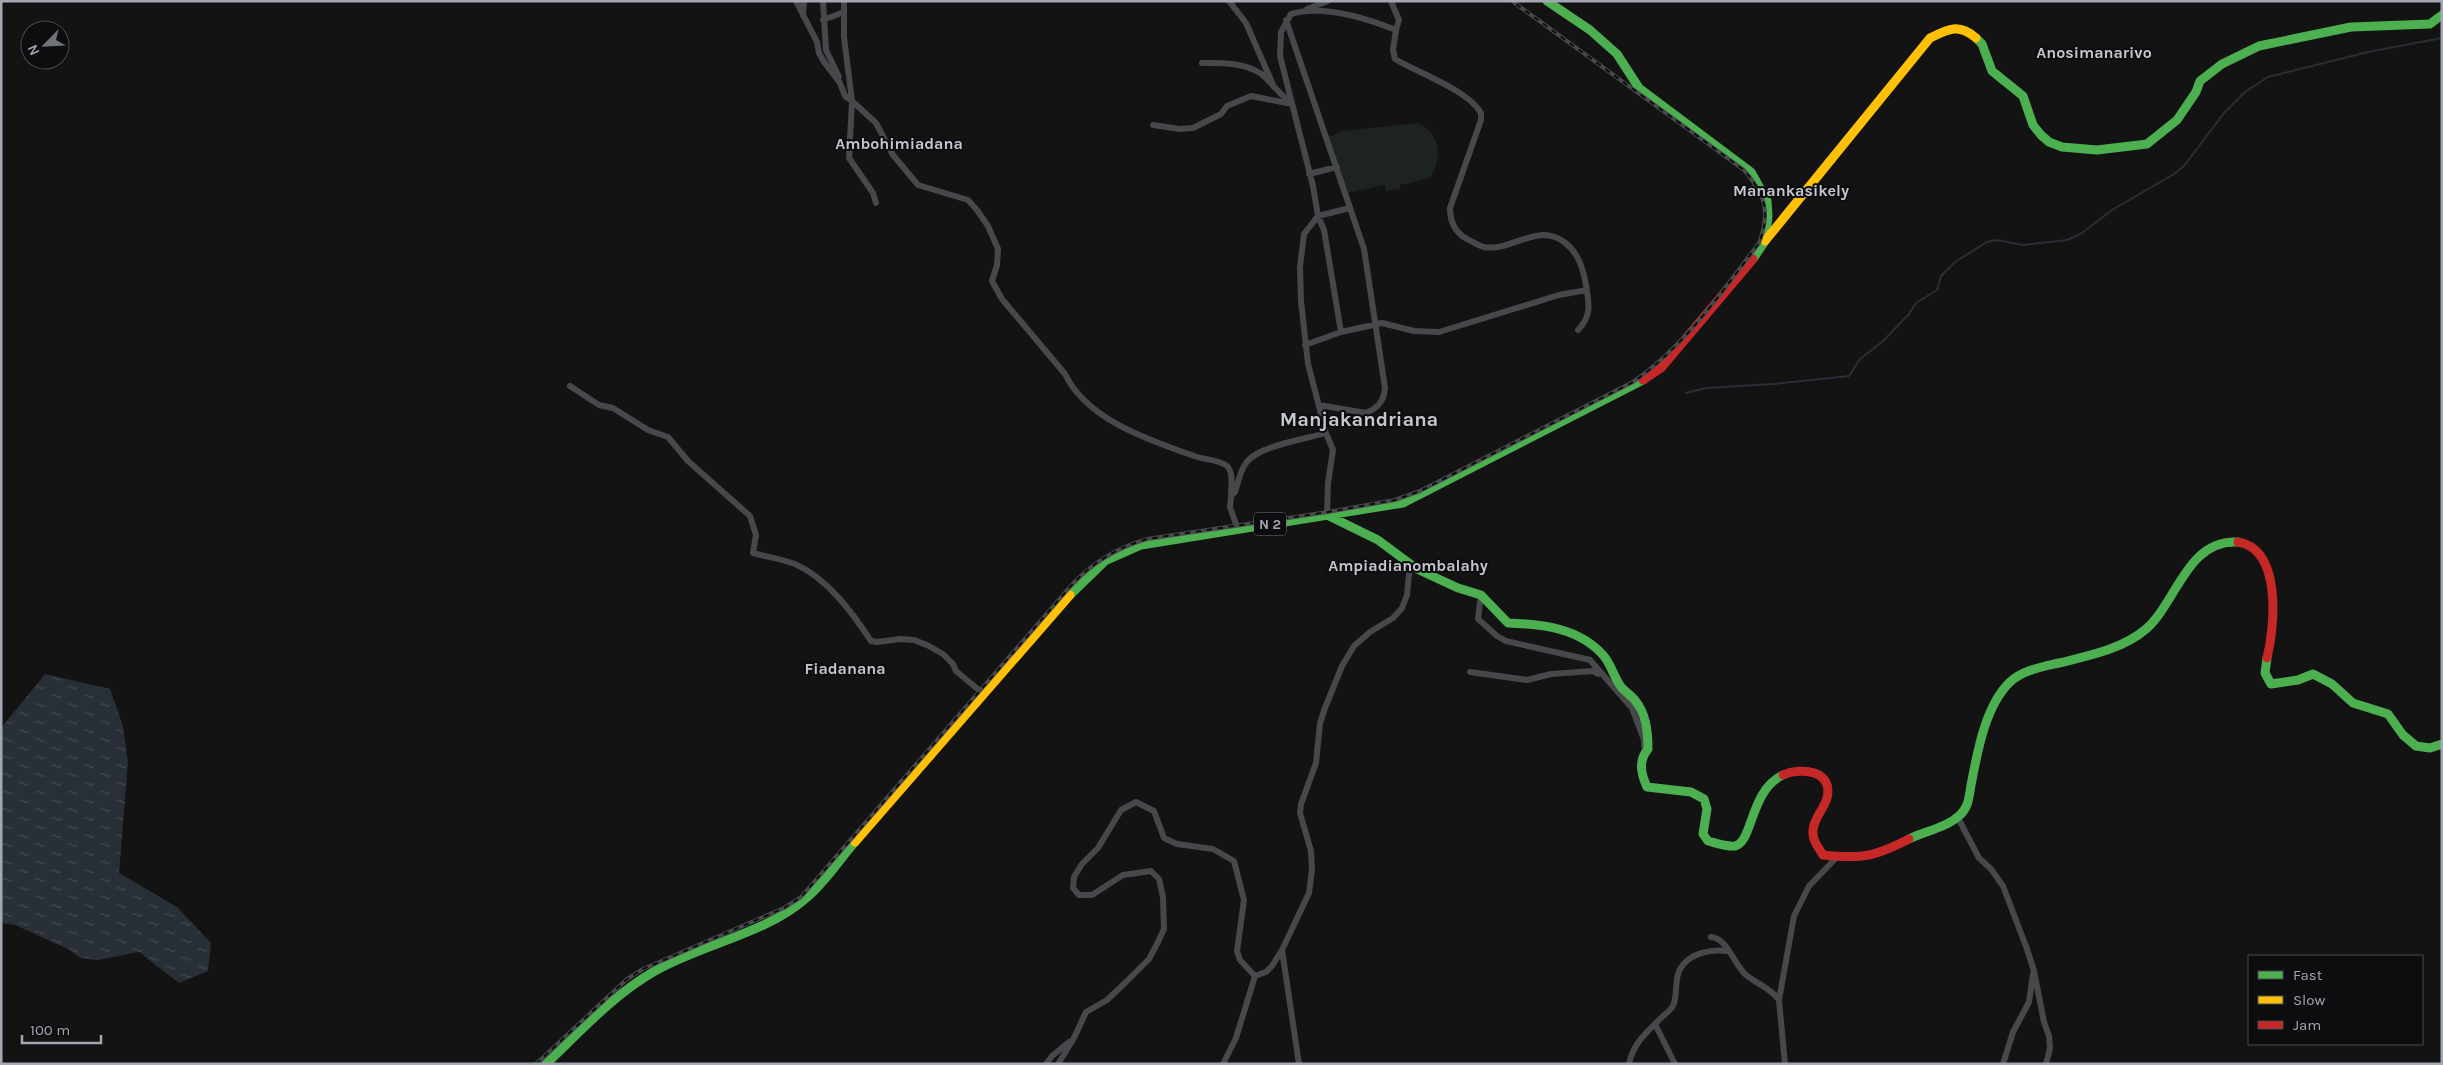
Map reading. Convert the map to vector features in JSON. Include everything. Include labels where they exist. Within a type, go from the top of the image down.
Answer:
[{"type":"street","points":[[796,1],[817,42],[819,53],[840,83]]},
{"type":"street","points":[[803,16],[804,1]]},
{"type":"street","points":[[823,1],[826,50],[838,75],[845,96],[876,123],[893,155],[918,185],[968,200],[977,210],[988,226],[998,249],[997,265],[992,281],[1002,299],[1065,374],[1072,388],[1081,399],[1120,426],[1206,460],[1218,461],[1227,467],[1231,472],[1230,507],[1238,530]]},
{"type":"street","points":[[844,1],[844,37],[852,101],[849,158],[873,193],[876,203]]},
{"type":"street","points":[[1229,1],[1246,23],[1275,90]]},
{"type":"street","points":[[1328,1],[1291,14],[1281,32],[1279,50],[1313,186],[1318,216],[1324,230],[1342,332]]},
{"type":"street","points":[[1391,1],[1398,20],[1393,50],[1395,59],[1470,100],[1481,113],[1481,120],[1450,208],[1450,219],[1460,235],[1483,247],[1497,247],[1546,234],[1567,243],[1579,259],[1590,310],[1586,322],[1578,330]]},
{"type":"street","name":"N 2","points":[[546,1064],[638,980],[670,962],[787,913],[806,899],[1062,602],[1105,562],[1141,545],[1403,502],[1642,381],[1661,368],[1746,269],[1765,241],[1768,216],[1767,201],[1761,187],[1751,172],[1639,88],[1617,54],[1590,30],[1547,1]]},
{"type":"street","points":[[1304,10],[1337,13],[1376,22],[1396,30]]},
{"type":"street","points":[[823,20],[844,12]]},
{"type":"street","points":[[1765,241],[1916,52],[1930,38],[1950,28],[1964,30],[1982,44],[1992,70],[2023,96],[2033,125],[2040,135],[2049,142],[2062,147],[2097,150],[2147,144],[2177,120],[2196,92],[2200,81],[2222,64],[2259,46],[2351,27],[2430,24],[2442,15]]},
{"type":"street","points":[[1286,20],[1364,250],[1385,388],[1384,399],[1373,410],[1366,413],[1319,405]]},
{"type":"street","points":[[1202,63],[1224,63],[1249,68],[1261,74],[1275,90],[1292,104]]},
{"type":"street","points":[[1153,125],[1180,129],[1193,128],[1221,114],[1227,106],[1251,96],[1292,104]]},
{"type":"street","points":[[1309,174],[1337,167]]},
{"type":"street","points":[[1350,208],[1318,216],[1304,234],[1300,267],[1305,345],[1326,433],[1333,450],[1328,483],[1327,515],[1378,540],[1410,564],[1447,584],[1482,595],[1508,623],[1560,628],[1581,638],[1604,656],[1614,668],[1621,687],[1632,697],[1643,712],[1649,731],[1648,749],[1643,754]]},
{"type":"street","points":[[1305,345],[1342,332],[1382,323],[1414,331],[1439,332],[1559,295],[1587,290]]},
{"type":"street","points":[[570,386],[599,405],[613,408],[648,430],[668,436],[688,461],[750,516],[756,536],[753,553],[794,564],[806,570],[849,607],[871,641],[914,640],[943,654],[953,664],[956,671],[982,695]]},
{"type":"street","points":[[1231,496],[1249,459],[1273,448],[1326,433]]},
{"type":"street","points":[[1482,595],[1478,619],[1497,636],[1506,641],[1590,660],[1632,708],[1644,740],[1640,765],[1642,778],[1647,786],[1661,790],[1687,790],[1702,797],[1707,803],[1703,834],[1708,841],[1735,846],[1746,837],[1753,813],[1765,786],[1784,773],[1804,770],[1820,775],[1827,785],[1828,798],[1814,820],[1811,832],[1813,844],[1823,855],[1837,857],[1876,855],[1946,824],[1965,808],[1987,727],[1996,704],[2008,684],[2023,672],[2088,655],[2126,641],[2146,629],[2160,612],[2176,584],[2198,558],[2217,544],[2235,541],[2252,547],[2264,558],[2268,575],[2272,615],[2272,639],[2265,668],[2266,678],[2271,684],[2298,680],[2313,674],[2332,684],[2354,703],[2388,714],[2403,735],[2416,746],[2430,748],[2442,744]]},
{"type":"street","points":[[1255,976],[1266,972],[1272,966],[1282,950],[1309,893],[1312,870],[1311,851],[1300,813],[1301,804],[1316,763],[1320,723],[1325,708],[1342,666],[1354,646],[1370,632],[1393,618],[1402,608],[1407,595],[1410,564]]},
{"type":"street","points":[[1470,672],[1527,680],[1551,674],[1593,671],[1606,678]]},
{"type":"street","points":[[1058,1064],[1074,1038],[1086,1012],[1107,1000],[1149,959],[1164,929],[1159,879],[1151,871],[1123,875],[1092,895],[1079,895],[1073,888],[1074,877],[1082,864],[1098,848],[1120,810],[1136,802],[1154,811],[1164,838],[1177,844],[1213,849],[1234,861],[1244,900],[1237,950],[1240,960],[1255,976]]},
{"type":"street","points":[[1957,816],[1979,858],[1991,868],[2003,886],[2034,971],[2044,1022],[2049,1036],[2050,1048],[2046,1064]]},
{"type":"street","points":[[1785,1064],[1779,1000],[1794,916],[1809,886],[1837,857]]},
{"type":"street","points":[[1711,937],[1720,940],[1744,973],[1775,994],[1779,1000]]},
{"type":"street","points":[[1629,1064],[1631,1054],[1638,1040],[1673,1006],[1680,969],[1690,959],[1703,952],[1712,949],[1728,951]]},
{"type":"street","points":[[1282,950],[1299,1064]]},
{"type":"street","points":[[2003,1064],[2013,1032],[2029,1002],[2034,971]]},
{"type":"street","points":[[1223,1064],[1236,1038],[1255,976]]},
{"type":"street","points":[[1655,1024],[1675,1064]]},
{"type":"street","points":[[1046,1064],[1052,1056],[1074,1038]]},
{"type":"shaded area","points":[[1417,123],[1431,133],[1437,146],[1437,162],[1430,178],[1400,185],[1400,189],[1386,191],[1385,185],[1347,193],[1329,137],[1342,131]]},
{"type":"water","points":[[45,674],[110,689],[123,726],[128,762],[119,873],[177,907],[211,943],[208,971],[179,983],[139,952],[98,960],[80,958],[70,950],[15,925],[1,923],[1,728]]},
{"type":"waterway","points":[[1686,393],[1706,388],[1773,384],[1849,376],[1860,359],[1882,342],[1909,314],[1916,303],[1937,290],[1941,276],[1955,262],[1987,242],[1997,240],[2023,245],[2067,240],[2082,233],[2112,210],[2174,174],[2184,166],[2224,113],[2245,92],[2268,77],[2368,52],[2442,38]]},
{"type":"railway","points":[[536,1064],[627,979],[643,969],[784,908],[801,897],[1077,579],[1105,557],[1147,539],[1328,512],[1395,500],[1420,491],[1633,382],[1652,368],[1686,336],[1759,243],[1763,232],[1765,213],[1764,204],[1757,187],[1744,170],[1512,1]]},
{"type":"traffic: fast","points":[[1547,1],[1590,30],[1617,54],[1639,88],[1751,172],[1767,201],[1768,216],[1765,241],[1753,259]]},
{"type":"traffic: fast","points":[[1976,38],[1982,44],[1992,71],[2023,96],[2033,125],[2041,135],[2049,142],[2062,147],[2097,150],[2147,144],[2177,120],[2196,92],[2200,81],[2222,64],[2259,46],[2351,27],[2430,24],[2442,15]]},
{"type":"traffic: fast","points":[[1070,595],[1105,561],[1141,545],[1403,503],[1643,380]]},
{"type":"traffic: fast","points":[[1327,515],[1378,540],[1417,569],[1458,588],[1481,595],[1508,623],[1547,626],[1559,629],[1571,633],[1593,646],[1606,659],[1619,684],[1638,704],[1644,716],[1648,749],[1643,758],[1642,768],[1647,787],[1691,792],[1704,799],[1707,809],[1703,834],[1708,841],[1732,846],[1741,842],[1764,792],[1772,782],[1783,775]]},
{"type":"traffic: fast","points":[[1909,839],[1948,823],[1960,815],[1966,808],[1984,728],[1995,703],[2010,682],[2027,672],[2105,651],[2137,636],[2157,617],[2184,574],[2195,561],[2206,551],[2221,544],[2238,542]]},
{"type":"traffic: fast","points":[[2267,658],[2265,673],[2271,684],[2298,680],[2313,674],[2332,684],[2353,703],[2388,714],[2403,735],[2416,746],[2430,748],[2442,744]]},
{"type":"traffic: fast","points":[[546,1064],[611,1002],[640,980],[673,962],[752,930],[789,911],[819,886],[855,842]]},
{"type":"traffic: slow","points":[[1765,241],[1930,38],[1953,29],[1964,30],[1976,38]]},
{"type":"traffic: slow","points":[[855,842],[1070,595]]},
{"type":"traffic: jam","points":[[1643,380],[1661,368],[1753,259]]},
{"type":"traffic: jam","points":[[2238,542],[2252,548],[2262,559],[2269,573],[2273,609],[2267,658]]},
{"type":"traffic: jam","points":[[1783,775],[1807,771],[1821,776],[1826,781],[1828,789],[1827,798],[1815,821],[1813,830],[1814,840],[1823,855],[1848,857],[1868,855],[1886,850],[1909,839]]},
{"type":"district","name":"Anosimanarivo","points":[[2094,52]]},
{"type":"district","name":"Ambohimiadana","points":[[899,143]]},
{"type":"district","name":"Manankasikely","points":[[1791,190]]},
{"type":"district","name":"Manjakandriana","points":[[1359,419]]},
{"type":"district","name":"Ampiadianombalahy","points":[[1408,565]]},
{"type":"district","name":"Fiadanana","points":[[845,668]]}]
